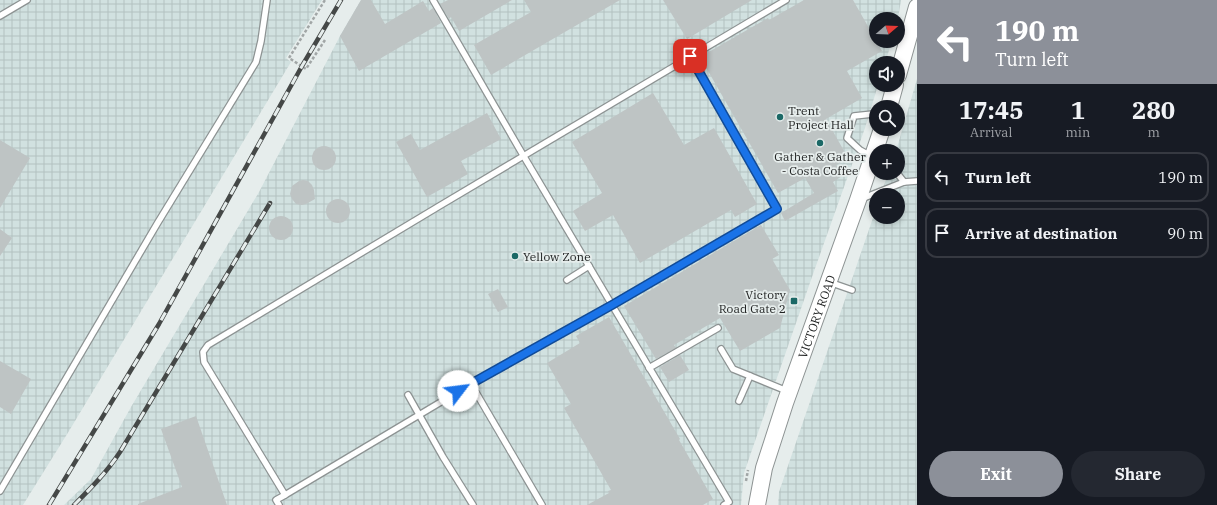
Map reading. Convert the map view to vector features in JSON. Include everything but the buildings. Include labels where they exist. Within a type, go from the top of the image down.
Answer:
[{"type":"street","points":[[904,56],[916,18]]},
{"type":"street","name":"VICTORY ROAD","points":[[757,505],[764,468],[789,392],[869,170]]},
{"type":"lane","points":[[0,16],[27,0]]},
{"type":"lane","points":[[0,490],[157,224],[256,62],[261,41],[267,0]]},
{"type":"lane","points":[[433,0],[523,155],[729,502],[724,505]]},
{"type":"lane","points":[[285,495],[204,362],[203,352],[208,345],[523,155],[786,0]]},
{"type":"lane","points":[[279,505],[276,500],[419,414],[612,305],[777,209],[690,56]]},
{"type":"lane","points":[[869,114],[854,116],[847,138],[860,150],[869,151]]},
{"type":"lane","points":[[858,200],[904,182],[917,181]]},
{"type":"lane","points":[[567,280],[589,266]]},
{"type":"lane","points":[[828,282],[852,290]]},
{"type":"lane","points":[[649,368],[718,328]]},
{"type":"lane","points":[[721,349],[733,369],[789,392]]},
{"type":"lane","points":[[739,401],[750,376]]},
{"type":"lane","points":[[471,384],[542,505]]},
{"type":"lane","points":[[408,396],[473,505]]},
{"type":"path","points":[[325,0],[289,58],[306,69],[325,40]]},
{"type":"shaded area","points":[[0,0],[322,0],[286,58],[291,62],[23,505],[0,505]]},
{"type":"shaded area","points":[[361,0],[901,0],[899,12],[869,12],[869,48],[890,48],[887,56],[869,56],[869,92],[876,92],[873,100],[869,100],[869,115],[865,128],[744,473],[741,505],[64,505],[91,479],[131,407],[259,192],[340,36]]},
{"type":"shaded area","points":[[917,79],[917,505],[778,505],[779,492],[871,224],[905,224],[905,188],[883,188],[886,180],[905,180],[905,144],[898,144],[900,136],[905,136],[905,120]]},
{"type":"railway","points":[[49,505],[159,324],[302,66],[341,0]]},
{"type":"railway","points":[[74,505],[93,486],[120,452],[270,203]]},
{"type":"place","name":"Trent Project Hall","points":[[780,117]]},
{"type":"place","name":"Gather & Gather - Costa Coffee","points":[[820,143]]},
{"type":"place","name":"Yellow Zone","points":[[515,256]]},
{"type":"place","name":"Victory Road Gate 2","points":[[794,301]]},
{"type":"route","points":[[458,391],[612,305],[777,209],[690,56]]}]
